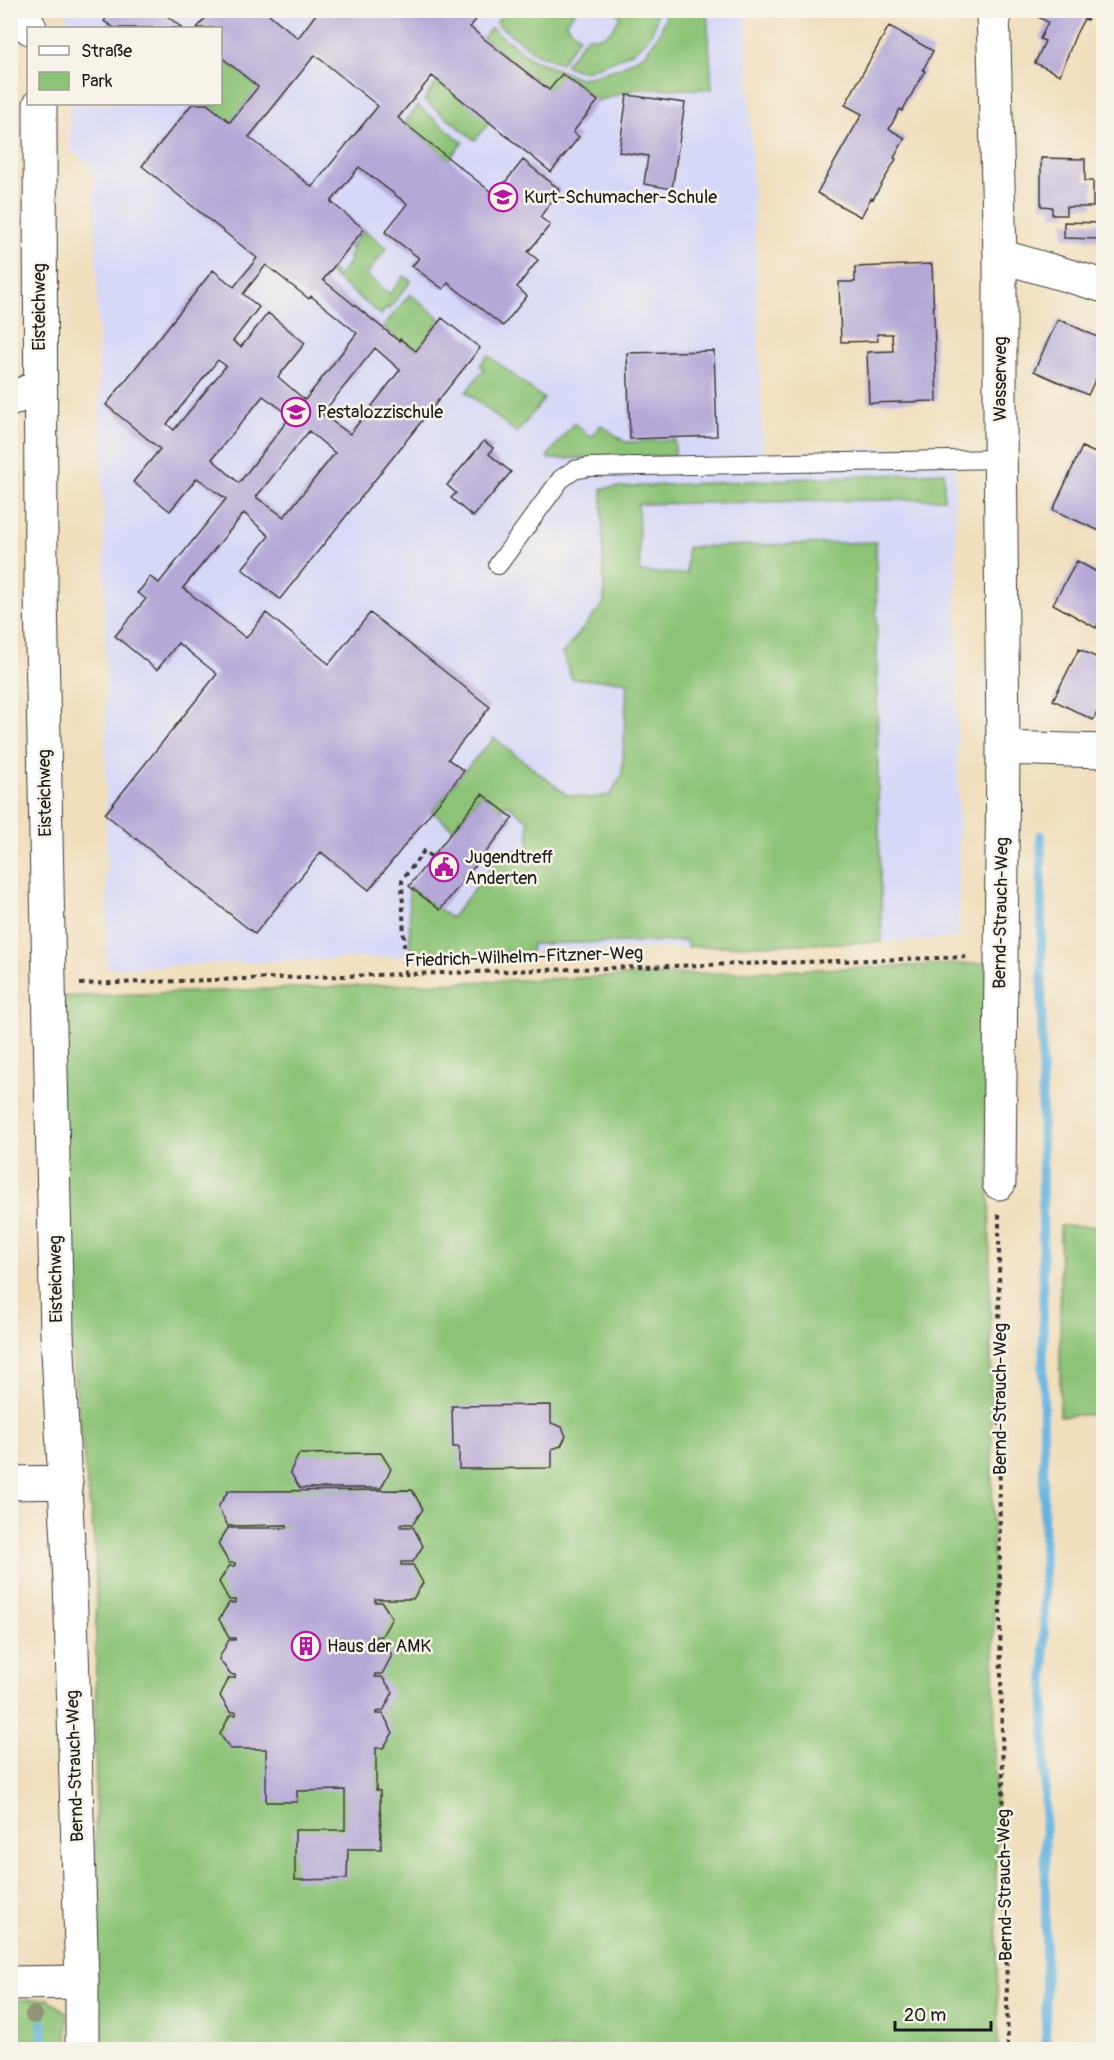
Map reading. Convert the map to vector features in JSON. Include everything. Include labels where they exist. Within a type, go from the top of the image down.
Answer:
[{"type":"street","points":[[22,10],[30,27]]},
{"type":"street","name":"Wasserweg","points":[[993,10],[1000,256],[1002,748]]},
{"type":"street","name":"Eisteichweg","points":[[40,105],[25,393],[41,613],[57,1333],[66,1482]]},
{"type":"street","points":[[1000,256],[1104,286]]},
{"type":"street","points":[[1002,748],[1104,751]]},
{"type":"street","name":"Bernd-Strauch-Weg","points":[[999,1183],[1002,748]]},
{"type":"street","points":[[10,1483],[66,1482]]},
{"type":"street","name":"Bernd-Strauch-Weg","points":[[66,1482],[82,1982],[82,2049]]},
{"type":"street","points":[[10,1983],[82,1982]]},
{"type":"lane","points":[[498,565],[561,479],[574,470],[590,467],[1000,459]]},
{"type":"path","points":[[405,974],[402,880],[424,851],[432,857]]},
{"type":"path","name":"Friedrich-Wilhelm-Fitzner-Weg","points":[[49,985],[1000,956]]},
{"type":"path","name":"Bernd-Strauch-Weg","points":[[999,1183],[1000,1622],[1008,2049]]},
{"type":"shaded area","points":[[66,11],[746,11],[763,453],[955,445],[959,938],[107,968],[105,580],[95,217],[92,166],[70,150],[69,105],[222,105],[222,27],[66,27]]},
{"type":"green space","points":[[505,11],[576,11],[565,23],[579,37],[561,63],[535,53],[496,23]]},
{"type":"green space","points":[[615,11],[656,11],[652,32],[639,47],[630,53],[590,70],[581,71],[565,65],[587,36],[598,37],[608,33],[615,26],[620,16]]},
{"type":"green space","points":[[664,11],[707,11],[712,89],[637,89],[598,101],[563,74],[549,90],[483,38],[491,28],[531,59],[579,78],[589,77],[622,67],[646,53],[659,34],[665,19]]},
{"type":"green space","points":[[227,62],[258,87],[230,122],[208,105],[222,105],[222,69]]},
{"type":"green space","points":[[438,80],[490,122],[475,140],[424,100]]},
{"type":"green space","points":[[418,106],[463,142],[449,159],[405,123]]},
{"type":"green space","points":[[364,230],[387,248],[366,275],[390,294],[404,276],[411,281],[389,309],[387,307],[381,315],[329,273],[331,270],[339,276],[351,260],[348,257],[353,251],[350,248]]},
{"type":"green space","points":[[410,294],[441,319],[416,351],[383,327]]},
{"type":"green space","points":[[488,355],[544,399],[517,433],[466,392],[484,369],[480,365]]},
{"type":"green space","points":[[574,423],[591,437],[601,425],[625,442],[675,440],[675,456],[550,459],[547,457]]},
{"type":"green space","points":[[944,472],[944,499],[638,504],[640,572],[687,574],[687,547],[876,542],[882,942],[687,947],[687,941],[532,944],[531,952],[410,956],[409,886],[451,918],[505,851],[529,849],[528,821],[507,804],[502,810],[482,794],[453,829],[432,812],[464,771],[494,738],[567,795],[592,798],[610,795],[622,775],[627,681],[572,679],[562,654],[604,603],[602,488]]},
{"type":"green space","points":[[987,963],[998,2049],[97,2049],[95,1965],[96,1557],[69,1333],[55,997]]},
{"type":"green space","points":[[1060,1226],[1103,1226],[1103,1414],[1060,1416]]},
{"type":"green space","points":[[48,1999],[67,2013],[68,2049],[11,2050],[11,2000]]},
{"type":"building","points":[[113,10],[160,10],[181,27],[113,27],[104,21]]},
{"type":"building","points":[[212,10],[264,10],[298,38],[319,10],[484,10],[470,27],[483,38],[549,90],[562,74],[598,101],[573,132],[579,137],[551,172],[432,76],[398,118],[495,195],[523,160],[560,190],[540,217],[550,225],[528,252],[538,260],[517,287],[527,296],[503,326],[448,283],[443,289],[412,266],[419,258],[385,232],[407,204],[359,167],[331,202],[364,229],[323,280],[399,341],[400,339],[416,351],[442,318],[480,348],[280,599],[242,569],[269,536],[244,513],[183,588],[246,638],[266,613],[329,664],[370,613],[490,707],[448,759],[464,771],[369,890],[321,852],[255,934],[105,814],[217,674],[178,643],[157,670],[115,636],[146,599],[137,593],[150,577],[159,583],[226,499],[197,478],[170,511],[133,482],[160,449],[106,405],[213,270],[234,287],[257,258],[142,166],[191,105],[208,105],[230,122],[258,87],[222,58],[222,27],[198,27]],"holes":[[[315,55],[378,106],[312,187],[249,137]],[[266,265],[309,299],[311,296],[357,333],[305,400],[278,377],[305,343],[268,313],[241,347],[233,341],[259,307],[243,294]],[[375,348],[400,370],[350,434],[322,414]],[[218,360],[226,366],[174,430],[167,424]],[[263,396],[291,416],[239,483],[212,459]],[[309,431],[335,453],[284,517],[256,497]]]},
{"type":"building","points":[[1036,10],[1092,10],[1076,34],[1060,75],[1035,63],[1045,41],[1040,39],[1048,22],[1034,15]]},
{"type":"building","points":[[889,26],[933,51],[923,70],[925,71],[889,129],[905,138],[894,158],[896,159],[861,217],[817,193],[862,114],[845,105]]},
{"type":"building","points":[[627,95],[685,103],[672,189],[644,184],[648,156],[619,152]]},
{"type":"building","points":[[1041,158],[1085,159],[1085,181],[1093,181],[1093,207],[1066,207],[1066,215],[1052,215],[1052,207],[1041,206]]},
{"type":"building","points":[[1064,222],[1100,223],[1100,239],[1064,238]]},
{"type":"building","points":[[932,264],[937,401],[869,403],[867,352],[893,351],[892,334],[877,334],[878,341],[841,342],[839,282],[855,282],[855,267]]},
{"type":"building","points":[[1058,319],[1104,340],[1104,361],[1088,395],[1034,371]]},
{"type":"building","points":[[714,351],[717,436],[630,439],[627,353]]},
{"type":"building","points":[[484,441],[493,448],[489,454],[511,472],[473,517],[451,498],[456,493],[447,485]]},
{"type":"building","points":[[1082,447],[1104,457],[1104,533],[1053,510]]},
{"type":"building","points":[[1077,561],[1104,576],[1104,615],[1096,628],[1053,604]]},
{"type":"building","points":[[1079,649],[1104,661],[1104,699],[1093,720],[1053,700]]},
{"type":"building","points":[[482,794],[513,818],[440,910],[409,886]]},
{"type":"building","points":[[551,1405],[551,1423],[562,1427],[566,1436],[561,1446],[552,1449],[552,1468],[459,1469],[459,1447],[453,1447],[452,1406]]},
{"type":"building","points":[[381,1453],[391,1469],[381,1488],[300,1488],[290,1472],[299,1454]]},
{"type":"building","name":"Haus der AMK","points":[[412,1490],[423,1509],[413,1524],[401,1524],[401,1527],[413,1527],[423,1546],[413,1562],[401,1562],[401,1565],[413,1565],[423,1583],[413,1599],[375,1599],[375,1602],[382,1602],[392,1618],[382,1636],[375,1637],[375,1640],[382,1640],[392,1655],[382,1674],[375,1674],[375,1677],[382,1677],[393,1692],[383,1711],[376,1712],[376,1714],[383,1714],[393,1733],[383,1748],[376,1748],[376,1790],[380,1791],[381,1849],[348,1849],[347,1879],[295,1880],[295,1830],[345,1830],[345,1790],[297,1791],[297,1802],[266,1802],[266,1749],[230,1749],[220,1734],[230,1715],[236,1715],[236,1712],[230,1712],[220,1696],[229,1678],[235,1678],[235,1675],[230,1674],[219,1659],[229,1640],[235,1640],[235,1638],[229,1638],[219,1619],[229,1603],[235,1603],[235,1600],[229,1600],[219,1582],[229,1566],[235,1566],[235,1563],[229,1563],[218,1544],[228,1528],[287,1528],[287,1525],[228,1526],[218,1507],[228,1491]]},
{"type":"waterway","points":[[1041,835],[1046,2050]]},
{"type":"waterway","points":[[42,2023],[43,2050]]},
{"type":"place","name":"Kurt-Schumacher-Schule","points":[[503,197]]},
{"type":"place","name":"Pestalozzischule","points":[[296,412]]},
{"type":"place","name":"Jugendtreff Anderten","points":[[444,867]]},
{"type":"place","name":"Haus der AMK","points":[[306,1646]]}]
